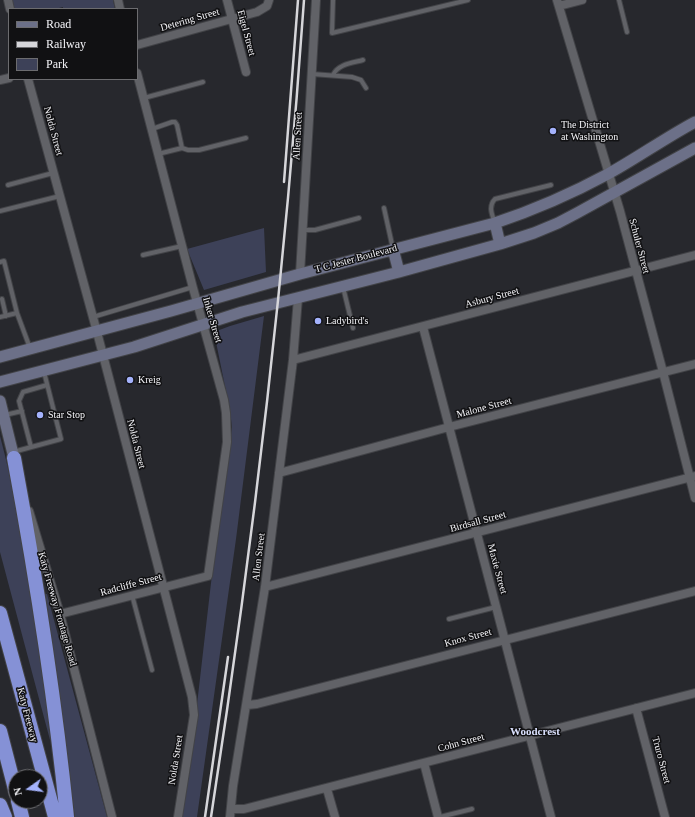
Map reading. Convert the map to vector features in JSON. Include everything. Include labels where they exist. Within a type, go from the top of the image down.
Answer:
[{"type":"highway","points":[[13,455],[31,552],[61,758],[67,817]]},
{"type":"highway","name":"Katy Freeway","points":[[0,613],[55,817]]},
{"type":"highway","points":[[0,731],[10,769]]},
{"type":"highway","points":[[0,806],[5,817]]},
{"type":"main road","name":"T C Jester Boulevard","points":[[0,357],[96,332],[300,274],[495,223],[526,213],[561,199],[608,174],[695,122]]},
{"type":"main road","points":[[0,382],[141,345],[242,312],[399,272],[534,233],[558,223],[614,194],[695,148]]},
{"type":"main road","points":[[495,223],[500,244]]},
{"type":"main road","points":[[393,249],[399,272]]},
{"type":"main road","name":"Katy Freeway Frontage Road","points":[[0,401],[13,455]]},
{"type":"street","name":"Eigel Street","points":[[227,0],[246,72]]},
{"type":"street","name":"Allen Street","points":[[300,274],[316,0]]},
{"type":"street","points":[[558,3],[582,0]]},
{"type":"street","name":"Detering Street","points":[[138,45],[256,12],[267,6],[269,1]]},
{"type":"street","name":"Schuler Street","points":[[558,3],[636,271],[692,476],[695,498]]},
{"type":"street","name":"Inker Street","points":[[138,77],[192,287],[224,400],[226,413],[227,442],[208,576]]},
{"type":"street","name":"Nolda Street","points":[[28,80],[188,678],[194,715],[178,817]]},
{"type":"street","name":"Asbury Street","points":[[293,360],[695,255]]},
{"type":"street","name":"Allen Street","points":[[231,813],[233,786],[265,587],[293,360],[298,298]]},
{"type":"street","name":"Maxie Street","points":[[423,327],[506,639],[551,817]]},
{"type":"street","name":"Malone Street","points":[[279,473],[449,427],[695,364]]},
{"type":"street","name":"Katy Freeway Frontage Road","points":[[13,455],[60,614],[112,817]]},
{"type":"street","name":"Birdsall Street","points":[[265,587],[692,476]]},
{"type":"street","name":"Radcliffe Street","points":[[60,614],[208,576]]},
{"type":"street","name":"Knox Street","points":[[247,705],[257,704],[695,591]]},
{"type":"street","name":"Cohn Street","points":[[231,813],[695,693]]},
{"type":"street","name":"Truro Street","points":[[636,708],[665,817]]},
{"type":"street","points":[[424,763],[439,817]]},
{"type":"street","points":[[327,789],[335,817]]},
{"type":"lane","points":[[334,0],[332,33],[468,0]]},
{"type":"lane","points":[[619,0],[627,32]]},
{"type":"lane","points":[[333,75],[339,67],[363,60]]},
{"type":"lane","points":[[312,74],[358,78],[366,88]]},
{"type":"lane","points":[[144,98],[203,82]]},
{"type":"lane","points":[[151,129],[175,122],[182,148]]},
{"type":"lane","points":[[158,154],[182,148],[192,151],[246,138]]},
{"type":"lane","points":[[8,185],[54,173]]},
{"type":"lane","points":[[495,223],[491,207],[492,202],[495,199],[551,185]]},
{"type":"lane","points":[[0,211],[60,196]]},
{"type":"lane","points":[[384,208],[393,249]]},
{"type":"lane","points":[[302,230],[315,230],[359,218]]},
{"type":"lane","points":[[143,255],[182,246]]},
{"type":"lane","points":[[0,262],[4,261],[17,313],[30,349]]},
{"type":"lane","points":[[92,317],[192,287]]},
{"type":"lane","points":[[342,287],[353,328]]},
{"type":"lane","points":[[2,298],[6,316]]},
{"type":"lane","points":[[0,317],[17,313]]},
{"type":"lane","points":[[13,455],[31,447],[61,439],[43,370]]},
{"type":"lane","points":[[31,447],[19,401],[23,392],[47,385]]},
{"type":"lane","points":[[3,416],[22,411]]},
{"type":"lane","points":[[132,596],[152,670]]},
{"type":"lane","points":[[449,619],[497,606]]},
{"type":"lane","points":[[439,817],[472,809]]},
{"type":"green space","points":[[12,0],[113,0],[115,8],[63,7],[14,8]]},
{"type":"green space","points":[[264,228],[266,272],[204,290],[187,249]]},
{"type":"green space","points":[[264,316],[236,539],[197,817],[180,817],[196,713],[211,583],[232,427],[214,332]]},
{"type":"green space","points":[[0,436],[25,548],[38,624],[56,738],[50,740],[0,552]]},
{"type":"green space","points":[[47,594],[107,817],[75,817],[40,595]]},
{"type":"railway","points":[[284,182],[298,0]]},
{"type":"railway","points":[[211,817],[241,614],[266,410],[287,205],[304,0]]},
{"type":"railway","points":[[205,817],[228,657]]},
{"type":"place","name":"The District at Washington","points":[[553,131]]},
{"type":"place","name":"Ladybird's","points":[[318,321]]},
{"type":"place","name":"Kreig","points":[[130,380]]},
{"type":"place","name":"Star Stop","points":[[40,415]]},
{"type":"district","name":"Woodcrest","points":[[535,732]]}]
